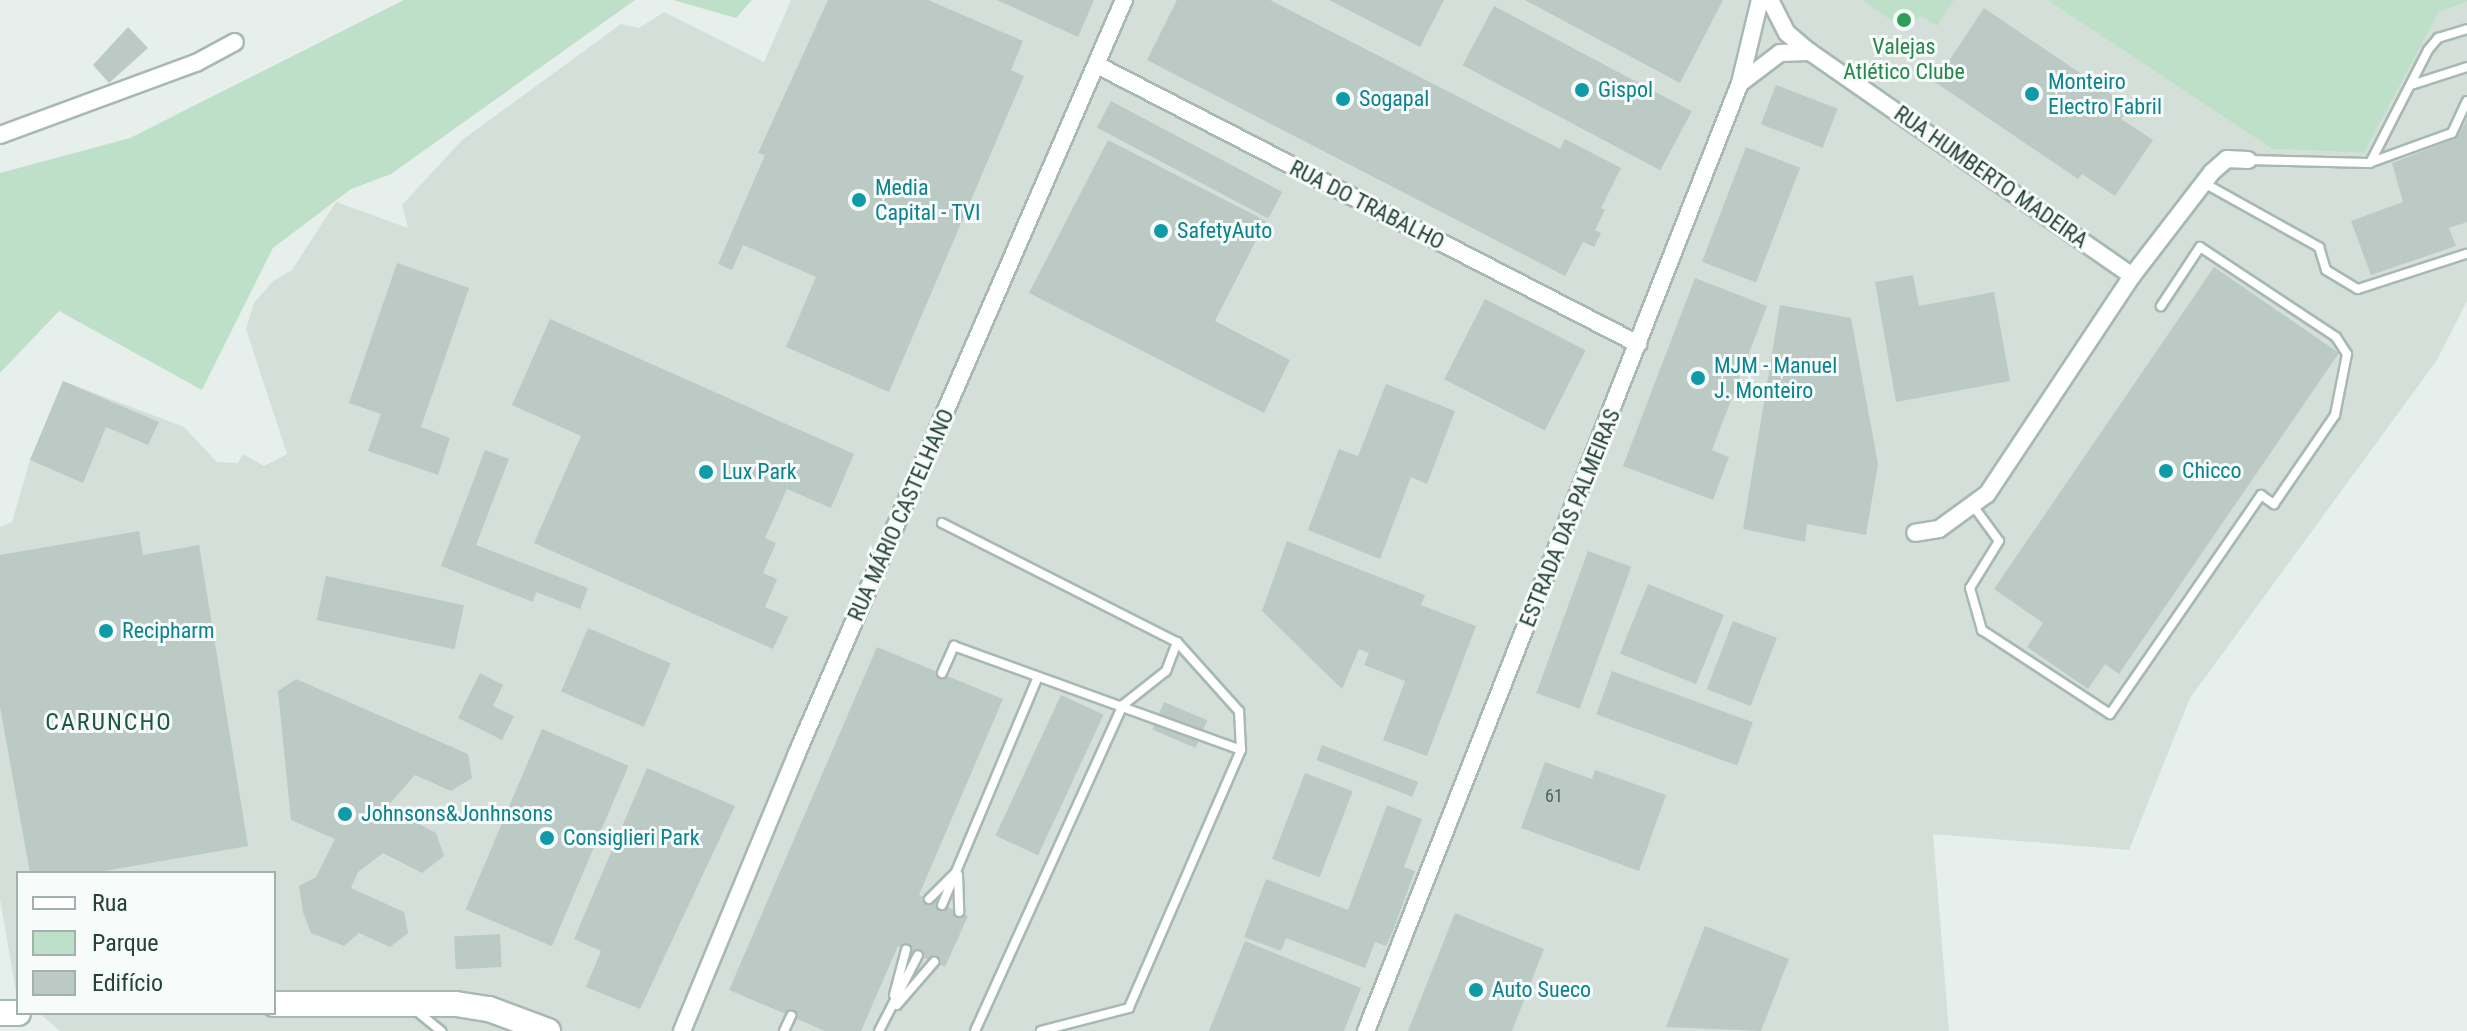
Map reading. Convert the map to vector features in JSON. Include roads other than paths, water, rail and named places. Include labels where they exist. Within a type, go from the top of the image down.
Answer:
[{"type":"main road","points":[[276,1004],[407,1004],[489,1009],[548,1031]]},
{"type":"street","name":"RUA MÁRIO CASTELHANO","points":[[682,1031],[797,753],[1124,0]]},
{"type":"street","name":"ESTRADA DAS PALMEIRAS","points":[[1366,1031],[1740,83],[1760,0]]},
{"type":"street","name":"RUA HUMBERTO MADEIRA","points":[[1770,0],[1787,33],[1810,52],[2132,276]]},
{"type":"street","points":[[0,135],[196,63],[235,42]]},
{"type":"street","points":[[1740,83],[1780,53],[1810,52]]},
{"type":"street","name":"RUA DO TRABALHO","points":[[1097,65],[1638,344]]},
{"type":"street","points":[[1915,533],[1939,529],[1974,507],[2132,276],[2203,183],[2227,159],[2248,160]]},
{"type":"lane","points":[[2369,163],[2438,38],[2467,29]]},
{"type":"lane","points":[[2410,85],[2467,67]]},
{"type":"lane","points":[[2248,160],[2369,163],[2452,133],[2467,101]]},
{"type":"lane","points":[[2203,183],[2319,247],[2326,270],[2358,289],[2466,254]]},
{"type":"lane","points":[[1974,507],[1999,541],[1970,588],[1982,630],[2110,714],[2261,495],[2274,504],[2335,415],[2347,354],[2336,337],[2200,247],[2161,306]]},
{"type":"lane","points":[[942,523],[1177,642],[1239,711],[1241,750],[1129,1008],[1041,1031]]},
{"type":"lane","points":[[975,1031],[1123,705],[1166,671],[1177,642]]},
{"type":"lane","points":[[942,673],[954,646],[1241,750]]},
{"type":"lane","points":[[942,905],[1038,677]]},
{"type":"lane","points":[[929,899],[958,870]]},
{"type":"lane","points":[[958,870],[959,912]]},
{"type":"lane","points":[[889,1015],[906,950]]},
{"type":"lane","points":[[879,1031],[918,955]]},
{"type":"lane","points":[[889,1015],[934,962]]},
{"type":"lane","points":[[407,1004],[441,1031]]},
{"type":"lane","points":[[784,1031],[791,1016]]},
{"type":"place","name":"Valejas Atlético Clube","points":[[1904,20]]},
{"type":"place","name":"Gispol","points":[[1582,90]]},
{"type":"place","name":"Monteiro Electro Fabril","points":[[2032,94]]},
{"type":"place","name":"Sogapal","points":[[1343,99]]},
{"type":"place","name":"Media Capital - TVI","points":[[859,200]]},
{"type":"place","name":"SafetyAuto","points":[[1161,231]]},
{"type":"place","name":"MJM - Manuel J. Monteiro","points":[[1698,378]]},
{"type":"place","name":"Chicco","points":[[2166,471]]},
{"type":"place","name":"Lux Park","points":[[706,472]]},
{"type":"place","name":"Recipharm","points":[[106,631]]},
{"type":"place","name":"Johnsons&Jonhnsons","points":[[345,814]]},
{"type":"place","name":"Consiglieri Park","points":[[547,838]]},
{"type":"place","name":"Auto Sueco","points":[[1476,990]]},
{"type":"district","name":"CARUNCHO","points":[[109,723]]}]
